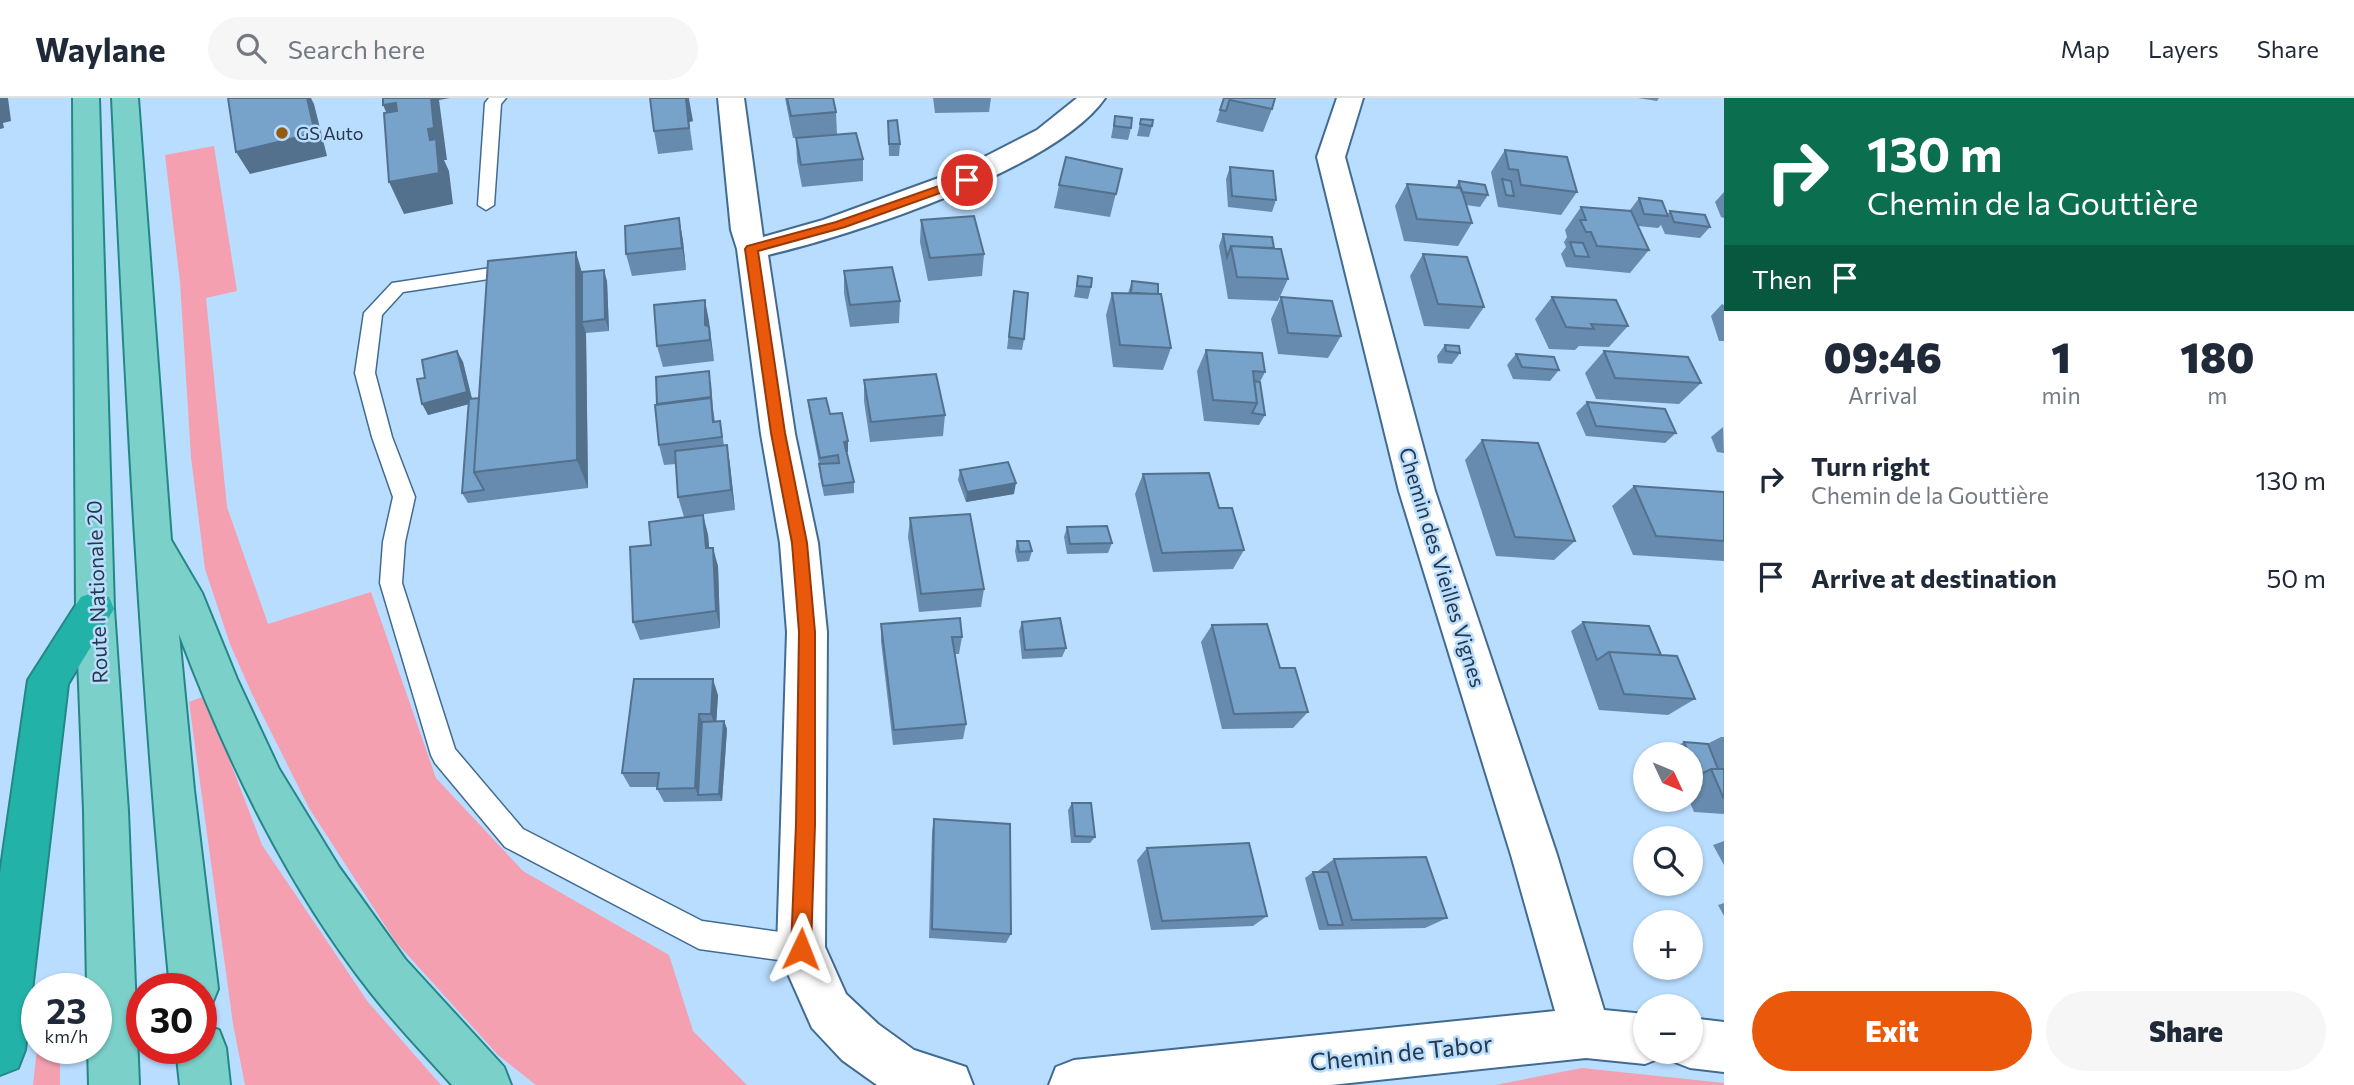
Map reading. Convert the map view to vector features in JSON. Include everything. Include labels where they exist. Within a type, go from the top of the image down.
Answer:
[{"type":"highway","points":[[0,1050],[48,680],[95,609]]},
{"type":"main road","name":"Route Nationale 20","points":[[86,98],[95,609],[106,811],[114,1085]]},
{"type":"main road","points":[[125,98],[152,541],[172,790],[192,973]]},
{"type":"main road","points":[[152,541],[183,593],[217,680],[264,784],[316,872],[388,976],[486,1085]]},
{"type":"main road","points":[[203,1064],[205,1085]]},
{"type":"street","points":[[731,98],[746,230],[752,249],[778,433],[799,543],[807,632],[801,949],[829,1011],[860,1042],[896,1068],[921,1079],[948,1085]]},
{"type":"street","points":[[752,249],[841,225],[967,180],[1062,127],[1092,98]]},
{"type":"street","name":"Chemin des Vieilles Vignes","points":[[1350,98],[1333,144],[1331,158],[1366,298],[1417,491],[1534,856],[1586,1033]]},
{"type":"street","name":"Chemin de Tabor","points":[[1074,1085],[1586,1033],[1633,1038]]},
{"type":"street","points":[[1703,1045],[1724,1047]]},
{"type":"lane","points":[[486,205],[493,103],[498,98]]},
{"type":"lane","points":[[541,266],[398,288],[373,313],[365,373],[382,437],[404,497],[394,542],[391,583],[444,755],[514,838],[698,935],[801,949]]},
{"type":"shaded area","points":[[214,146],[237,291],[206,298],[227,507],[268,624],[371,592],[436,778],[523,871],[669,955],[693,1031],[747,1085],[536,1085],[498,1055],[395,941],[309,808],[230,644],[205,569],[191,457],[180,282],[165,155]]},
{"type":"shaded area","points":[[205,696],[262,845],[368,1002],[441,1085],[245,1085],[233,1024],[189,702]]},
{"type":"shaded area","points":[[35,1064],[60,1064],[60,1085],[33,1085]]},
{"type":"shaded area","points":[[1582,1068],[1724,1083],[1724,1085],[1495,1085]]},
{"type":"building","points":[[228,98],[307,98],[315,133],[236,152]]},
{"type":"building","points":[[383,98],[431,98],[434,128],[428,129],[430,140],[436,139],[439,173],[389,182],[384,113],[397,111],[396,103],[383,105]]},
{"type":"building","points":[[650,98],[689,98],[686,99],[689,128],[654,131]]},
{"type":"building","points":[[787,98],[833,98],[836,112],[791,116]]},
{"type":"building","points":[[1224,98],[1230,98],[1226,111],[1220,110]]},
{"type":"building","points":[[1230,98],[1275,98],[1272,109]]},
{"type":"building","points":[[1115,116],[1132,118],[1131,128],[1114,126]]},
{"type":"building","points":[[1141,119],[1153,120],[1152,126],[1140,124]]},
{"type":"building","points":[[897,120],[900,144],[889,144],[888,121]]},
{"type":"building","points":[[856,133],[863,159],[801,165],[796,138]]},
{"type":"building","points":[[1505,150],[1567,157],[1577,192],[1521,185],[1518,170],[1509,169]]},
{"type":"building","points":[[1066,157],[1122,169],[1116,194],[1059,185]]},
{"type":"building","points":[[1230,167],[1273,171],[1276,200],[1232,196]]},
{"type":"building","points":[[1502,179],[1511,181],[1514,196],[1506,195]]},
{"type":"building","points":[[1459,181],[1485,185],[1488,195],[1462,192]]},
{"type":"building","points":[[1407,184],[1461,188],[1472,223],[1417,219]]},
{"type":"building","points":[[1639,198],[1662,201],[1668,216],[1644,214]]},
{"type":"building","points":[[1581,207],[1631,211],[1649,250],[1597,246],[1591,232],[1586,232],[1580,220],[1586,220]]},
{"type":"building","points":[[1670,211],[1705,215],[1710,227],[1674,222]]},
{"type":"building","points":[[974,216],[984,254],[930,258],[921,220]]},
{"type":"building","points":[[679,218],[682,248],[626,254],[625,226]]},
{"type":"building","points":[[1223,234],[1272,237],[1274,248],[1231,246],[1227,257]]},
{"type":"building","points":[[1570,242],[1583,243],[1589,257],[1575,256]]},
{"type":"building","points":[[1231,246],[1281,249],[1288,279],[1237,277]]},
{"type":"building","points":[[576,252],[577,460],[474,472],[488,261]]},
{"type":"building","points":[[1423,254],[1467,257],[1484,307],[1438,304]]},
{"type":"building","points":[[892,267],[900,301],[850,305],[844,271]]},
{"type":"building","points":[[604,270],[605,319],[582,322],[582,272]]},
{"type":"building","points":[[1078,276],[1092,278],[1091,287],[1077,286]]},
{"type":"building","points":[[1132,281],[1158,284],[1158,294],[1131,293]]},
{"type":"building","points":[[1014,291],[1028,293],[1024,339],[1009,337]]},
{"type":"building","points":[[1112,293],[1161,294],[1171,348],[1120,345]]},
{"type":"building","points":[[1281,297],[1332,301],[1341,336],[1288,333]]},
{"type":"building","points":[[1552,297],[1616,300],[1628,326],[1591,324],[1594,329],[1566,327]]},
{"type":"building","points":[[705,300],[705,325],[709,327],[710,340],[657,346],[654,305]]},
{"type":"building","points":[[1445,345],[1459,346],[1460,353],[1446,351]]},
{"type":"building","points":[[1206,350],[1262,353],[1265,372],[1253,371],[1257,403],[1213,400]]},
{"type":"building","points":[[457,351],[467,392],[422,404],[417,379],[425,378],[422,360]]},
{"type":"building","points":[[1604,351],[1688,357],[1701,383],[1615,378]]},
{"type":"building","points":[[1516,354],[1554,357],[1559,370],[1522,367]]},
{"type":"building","points":[[709,371],[711,397],[657,404],[656,377]]},
{"type":"building","points":[[936,374],[945,415],[871,422],[864,380]]},
{"type":"building","points":[[1254,381],[1260,382],[1265,415],[1252,413],[1257,403]]},
{"type":"building","points":[[479,398],[474,472],[484,490],[462,493],[469,399]]},
{"type":"building","points":[[711,398],[713,422],[720,421],[722,437],[659,445],[655,405]]},
{"type":"building","points":[[826,398],[830,414],[842,413],[848,441],[844,442],[854,482],[823,486],[819,464],[839,463],[838,455],[820,458],[808,400]]},
{"type":"building","points":[[1587,402],[1665,409],[1676,433],[1596,426]]},
{"type":"building","points":[[1482,440],[1538,443],[1575,541],[1515,537]]},
{"type":"building","points":[[727,445],[731,490],[678,497],[675,451]]},
{"type":"building","points":[[1008,462],[1016,483],[967,492],[960,470]]},
{"type":"building","points":[[1209,473],[1219,508],[1232,508],[1244,550],[1162,553],[1143,474]]},
{"type":"building","points":[[1634,486],[1724,492],[1724,541],[1656,536]]},
{"type":"building","points":[[970,514],[984,589],[921,594],[910,518]]},
{"type":"building","points":[[703,515],[706,548],[713,548],[716,611],[633,622],[630,547],[651,545],[649,522]]},
{"type":"building","points":[[1107,526],[1112,543],[1070,544],[1067,527]]},
{"type":"building","points":[[1017,541],[1029,541],[1032,551],[1019,552]]},
{"type":"building","points":[[960,618],[962,637],[952,637],[966,724],[894,730],[881,624]]},
{"type":"building","points":[[1060,618],[1066,648],[1025,650],[1022,622]]},
{"type":"building","points":[[1583,622],[1649,626],[1661,655],[1609,652],[1597,660]]},
{"type":"building","points":[[1267,624],[1280,668],[1295,668],[1308,712],[1234,714],[1212,625]]},
{"type":"building","points":[[1609,652],[1677,656],[1695,699],[1624,694]]},
{"type":"building","points":[[634,679],[713,679],[711,714],[699,714],[695,788],[657,789],[659,773],[622,773]]},
{"type":"building","points":[[724,721],[719,794],[698,795],[702,722]]},
{"type":"building","points":[[1703,744],[1708,744],[1718,769],[1703,773]]},
{"type":"building","points":[[1711,769],[1724,769],[1724,799]]},
{"type":"building","points":[[1072,803],[1091,803],[1095,837],[1075,836]]},
{"type":"building","points":[[934,819],[1010,824],[1011,934],[932,929]]},
{"type":"building","points":[[1249,843],[1267,916],[1162,921],[1147,848]]},
{"type":"building","points":[[1426,857],[1447,918],[1352,920],[1334,859]]},
{"type":"building","points":[[1313,872],[1328,872],[1343,925],[1328,925]]},
{"type":"place","name":"GS Auto","points":[[282,133]]},
{"type":"route","points":[[801,949],[807,632],[799,543],[778,433],[752,249],[841,225],[967,180]]}]
